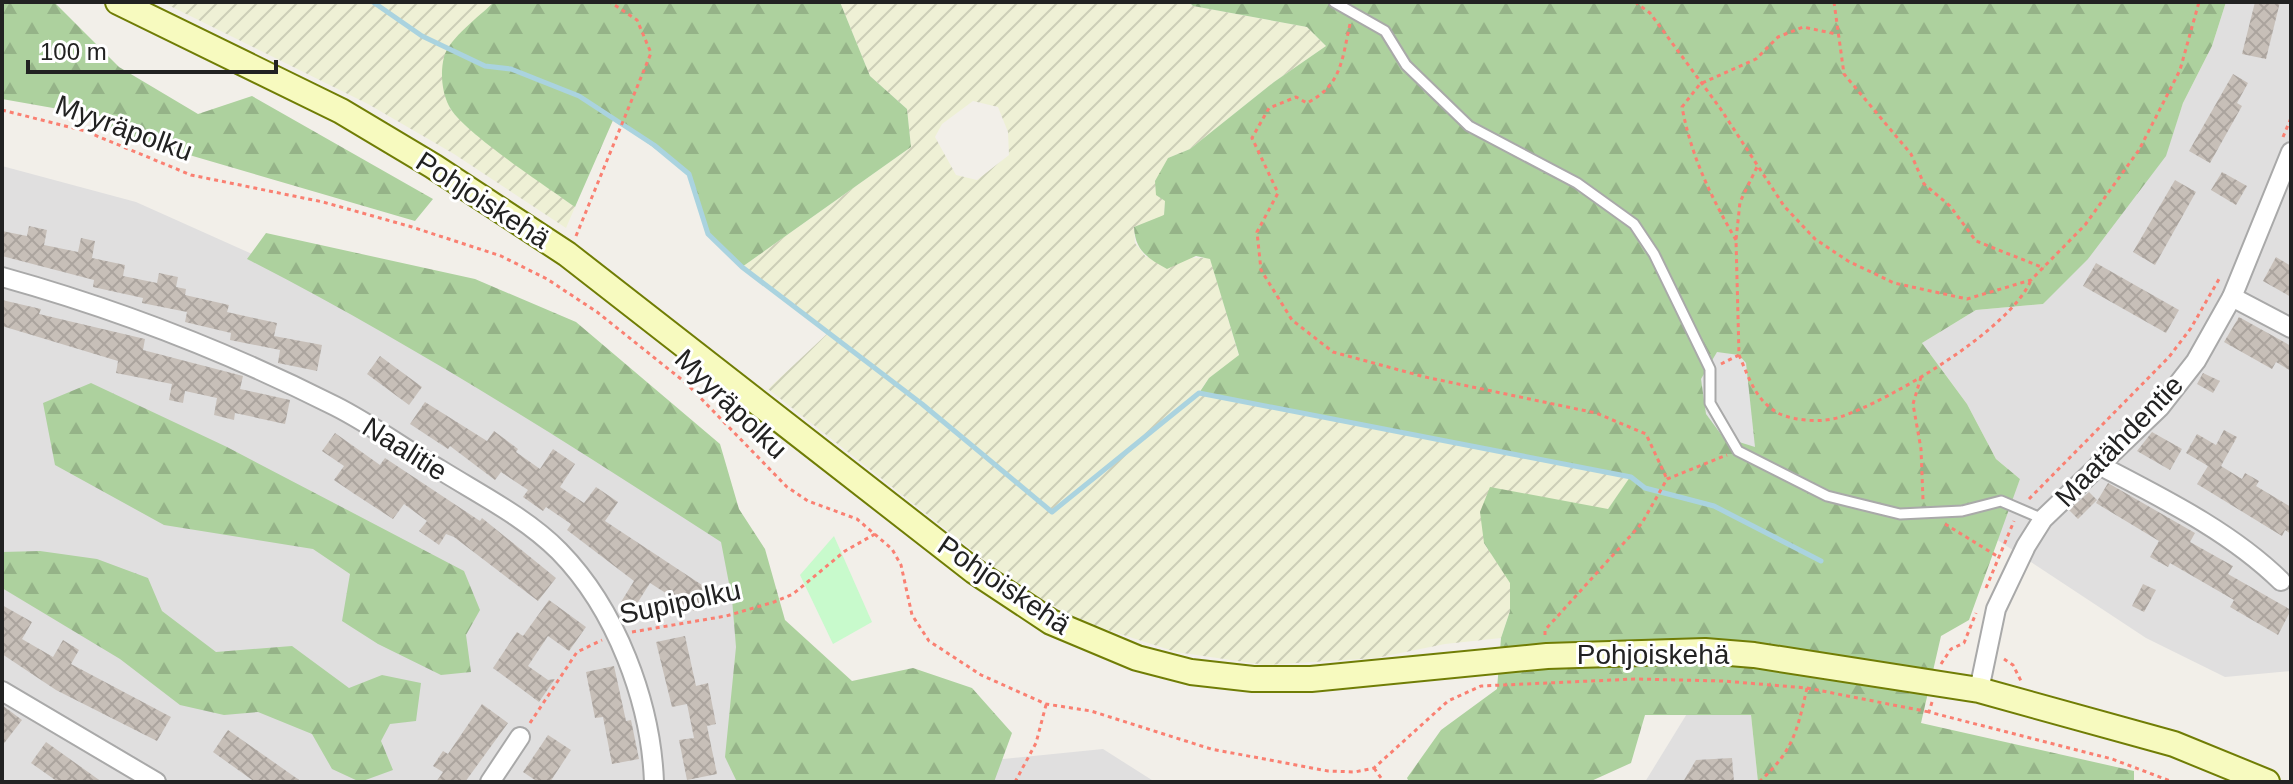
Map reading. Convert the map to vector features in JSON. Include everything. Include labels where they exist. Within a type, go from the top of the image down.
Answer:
[{"type":"main road","name":"Pohjoiskehä","points":[[118,2],[341,111],[433,166],[567,254],[974,571],[1051,622],[1089,640],[1191,672],[1253,679],[1311,679],[1547,656],[1705,651],[1805,661],[1979,690],[2174,744],[2267,782]]},
{"type":"street","name":"Maatähdentie","points":[[1979,690],[1996,609],[2043,519],[2160,407],[2196,361],[2232,297],[2284,151]]},
{"type":"street","name":"Naalitie","points":[[2,277],[88,301],[217,351],[338,407],[521,520],[549,543],[592,593],[616,635],[639,696],[653,751],[654,782]]},
{"type":"street","points":[[2232,297],[2291,328]]},
{"type":"street","points":[[2099,465],[2231,540],[2254,555],[2281,581]]},
{"type":"street","points":[[2,691],[156,782]]},
{"type":"street","points":[[490,782],[520,737]]},
{"type":"lane","points":[[1334,2],[1385,31],[1406,65],[1469,126],[1577,183],[1634,224],[1654,254],[1710,369],[1710,403],[1738,451],[1827,496],[1900,514],[1962,511],[2001,501],[2043,519]]},
{"type":"path","points":[[567,254],[651,53],[637,20],[610,2]]},
{"type":"path","points":[[1635,2],[1650,13],[1784,206],[1815,239],[1848,261],[1894,283],[1967,299],[2031,280]]},
{"type":"path","points":[[1834,2],[1836,34],[1844,74],[1911,154],[1924,184],[1950,206],[1976,241],[2044,268]]},
{"type":"path","points":[[1757,167],[1740,202],[1736,240],[1739,355],[1758,397],[1779,413],[1799,420],[1837,418],[1921,376],[1987,331],[2025,295],[2031,280],[2085,225],[2139,150],[2180,70],[2199,2]]},
{"type":"path","points":[[1353,12],[1340,66],[1328,92],[1307,103],[1296,97],[1269,108],[1252,138],[1278,193],[1257,232],[1261,270],[1292,320],[1333,352],[1425,377],[1519,394],[1609,418],[1646,434],[1667,479]]},
{"type":"path","points":[[1736,240],[1710,195],[1688,142],[1682,107],[1700,84],[1756,59],[1778,37],[1803,27],[1836,34]]},
{"type":"path","name":"Myyräpolku","points":[[2,110],[85,131],[191,175],[323,202],[412,227],[501,256],[547,279],[597,312],[686,383],[787,487],[808,501],[857,519],[875,534],[897,557],[912,615],[929,641],[981,675],[1046,704],[1091,711],[1211,749],[1328,771],[1374,768]]},
{"type":"path","points":[[2284,151],[2291,118]]},
{"type":"path","points":[[1983,596],[1997,556],[2019,511],[2169,357],[2191,328],[2220,278]]},
{"type":"path","points":[[1710,369],[1739,355]]},
{"type":"path","points":[[1921,376],[1913,404],[1921,449],[1921,493],[1927,513],[1997,556]]},
{"type":"path","points":[[1547,656],[1545,630],[1642,523],[1667,479],[1738,451]]},
{"type":"path","name":"Supipolku","points":[[520,737],[577,652],[616,635],[726,616],[774,602],[793,594],[845,551],[875,534]]},
{"type":"path","points":[[1929,712],[1942,658],[1964,643],[1978,609]]},
{"type":"path","points":[[1384,782],[1374,768],[1448,701],[1481,686],[1635,679],[1807,688],[1929,712],[2112,759],[2173,782]]},
{"type":"path","points":[[1759,782],[1782,761],[1795,734],[1807,688]]},
{"type":"path","points":[[1015,782],[1036,743],[1046,704]]},
{"type":"shaded area","points":[[2226,2],[2291,2],[2291,671],[2225,677],[2146,638],[1996,539],[2020,479],[1996,459],[1967,404],[1922,343],[1976,310],[2043,304],[2165,156],[2183,103],[2212,46]]},
{"type":"shaded area","points":[[2,166],[136,202],[357,301],[733,539],[783,781],[1103,749],[1155,782],[2,782]]},
{"type":"shaded area","points":[[1717,352],[1739,355],[1746,363],[1755,447],[1723,437],[1706,414],[1701,379]]},
{"type":"shaded area","points":[[1688,712],[1751,715],[1758,782],[1645,782]]},
{"type":"green space","points":[[2,2],[54,2],[119,67],[198,114],[252,96],[433,199],[415,221],[138,140],[70,111],[2,99]]},
{"type":"green space","points":[[162,2],[494,2],[449,47],[450,109],[493,148],[575,207],[566,228],[454,154],[368,104]]},
{"type":"green space","points":[[494,2],[840,2],[870,76],[907,109],[911,147],[742,267],[708,234],[689,174],[614,118],[575,207],[487,144],[457,117],[443,89],[444,57],[459,35]]},
{"type":"green space","points":[[840,2],[1189,2],[1193,6],[1307,27],[1326,46],[1274,82],[1190,149],[1168,158],[1164,216],[1134,227],[1135,243],[1146,257],[1210,258],[1239,356],[1209,378],[1199,392],[1631,477],[1608,509],[1484,543],[1510,582],[1510,611],[1501,638],[1445,644],[1376,658],[1265,665],[1176,652],[1083,622],[1015,584],[768,389],[827,334],[742,267],[911,147],[907,109],[870,76]],"holes":[[[973,101],[998,107],[1008,132],[1009,155],[977,180],[956,175],[935,137],[942,124]]]},
{"type":"green space","points":[[1189,2],[2226,2],[2212,46],[2183,103],[2166,156],[2088,259],[2043,304],[1976,310],[1922,343],[1967,404],[1996,459],[2020,479],[1969,620],[1941,636],[1921,723],[2134,771],[2134,782],[1758,782],[1751,715],[1645,715],[1631,763],[1589,782],[1409,782],[1407,778],[1441,730],[1497,689],[1501,638],[1510,611],[1510,583],[1484,543],[1480,512],[1490,487],[1608,509],[1630,477],[1199,393],[1209,378],[1239,355],[1210,259],[1196,256],[1167,269],[1143,252],[1134,227],[1164,215],[1165,201],[1156,195],[1155,181],[1168,158],[1190,149],[1274,82],[1326,46],[1307,27],[1193,6]]},
{"type":"green space","points":[[266,233],[475,279],[576,322],[720,444],[739,509],[765,549],[785,620],[852,681],[913,668],[972,688],[1012,733],[994,782],[737,782],[725,757],[736,647],[732,599],[721,542],[428,359],[247,259]]},
{"type":"green space","points":[[91,383],[227,447],[464,571],[480,610],[466,635],[471,672],[441,675],[378,644],[342,621],[350,574],[313,549],[164,525],[55,465],[43,403]]},
{"type":"green space","points":[[834,536],[872,622],[833,644],[800,575]]},
{"type":"green space","points":[[40,551],[97,559],[148,578],[162,611],[216,652],[292,646],[349,688],[382,675],[421,683],[416,721],[390,724],[381,741],[393,770],[360,782],[332,769],[312,734],[258,712],[224,715],[180,705],[120,659],[2,588],[2,552]]},
{"type":"building","points":[[2255,2],[2280,2],[2266,59],[2242,54]]},
{"type":"building","points":[[2233,74],[2248,83],[2237,103],[2242,106],[2210,163],[2189,151]]},
{"type":"building","points":[[2222,172],[2247,186],[2236,205],[2211,190]]},
{"type":"building","points":[[2175,180],[2196,192],[2155,265],[2133,252]]},
{"type":"building","points":[[29,226],[47,230],[44,245],[78,252],[81,238],[95,241],[92,258],[125,265],[123,276],[157,283],[159,273],[178,277],[176,287],[186,289],[185,295],[229,305],[227,312],[277,323],[274,336],[322,345],[317,371],[278,363],[280,350],[230,340],[231,333],[185,322],[187,312],[142,303],[143,298],[93,287],[94,280],[2,256],[2,231],[27,236]]},
{"type":"building","points":[[2276,257],[2291,266],[2291,297],[2263,281]]},
{"type":"building","points":[[2096,263],[2179,310],[2166,333],[2083,286]]},
{"type":"building","points":[[2,300],[41,309],[39,314],[145,339],[143,350],[243,376],[240,389],[290,400],[285,424],[235,413],[234,420],[214,415],[217,398],[185,391],[183,403],[169,400],[172,384],[116,373],[118,361],[2,326]]},
{"type":"building","points":[[2239,317],[2291,346],[2291,371],[2276,362],[2272,369],[2224,342]]},
{"type":"building","points":[[380,356],[422,387],[409,405],[367,374]]},
{"type":"building","points":[[2203,373],[2220,381],[2213,393],[2197,384]]},
{"type":"building","points":[[425,402],[487,441],[494,431],[540,469],[553,449],[575,464],[560,487],[584,503],[596,487],[618,502],[605,521],[708,589],[694,611],[650,583],[633,610],[621,602],[634,581],[567,530],[571,524],[546,507],[543,511],[523,497],[528,490],[501,472],[495,480],[450,446],[448,449],[410,424]]},
{"type":"building","points":[[2224,430],[2237,437],[2221,466],[2242,479],[2245,473],[2259,481],[2256,486],[2291,507],[2291,534],[2285,530],[2282,536],[2197,484],[2208,466],[2186,453],[2197,434],[2216,445]]},
{"type":"building","points":[[2152,432],[2182,449],[2170,470],[2137,451]]},
{"type":"building","points":[[335,433],[380,465],[385,458],[480,521],[482,518],[556,578],[538,601],[454,537],[446,534],[439,545],[419,531],[427,521],[404,504],[393,519],[353,493],[334,480],[344,466],[322,451]]},
{"type":"building","points":[[2108,483],[2195,533],[2190,542],[2233,566],[2228,574],[2291,610],[2278,635],[2230,607],[2234,600],[2170,563],[2168,567],[2150,557],[2159,541],[2096,503]]},
{"type":"building","points":[[2089,492],[2097,500],[2078,519],[2069,510]]},
{"type":"building","points":[[2143,584],[2156,590],[2144,612],[2132,606]]},
{"type":"building","points":[[549,600],[586,627],[569,651],[548,636],[528,666],[548,680],[555,679],[539,702],[493,668],[517,632],[523,636]]},
{"type":"building","points":[[2,605],[32,622],[22,639],[53,657],[63,640],[79,650],[71,664],[171,717],[157,741],[56,690],[2,654]]},
{"type":"building","points":[[685,636],[696,686],[708,683],[716,724],[707,726],[717,774],[687,780],[679,740],[694,738],[687,704],[672,707],[656,642]]},
{"type":"building","points":[[614,666],[626,721],[631,720],[639,759],[612,764],[603,717],[595,718],[586,672]]},
{"type":"building","points":[[482,704],[508,723],[465,782],[436,782],[443,772],[433,766],[443,751],[448,754]]},
{"type":"building","points":[[2,705],[22,720],[2,746]]},
{"type":"building","points":[[228,730],[302,782],[255,782],[213,752]]},
{"type":"building","points":[[548,735],[571,750],[550,782],[538,782],[523,772]]},
{"type":"building","points":[[46,742],[102,782],[58,782],[31,763]]},
{"type":"building","points":[[1732,758],[1734,782],[1683,782],[1696,760]]},
{"type":"waterway","points":[[373,2],[422,36],[485,66],[511,69],[579,96],[654,145],[689,174],[708,234],[742,267],[922,404],[1052,512],[1199,393],[1631,477],[1645,488],[1714,506],[1821,561]]}]
